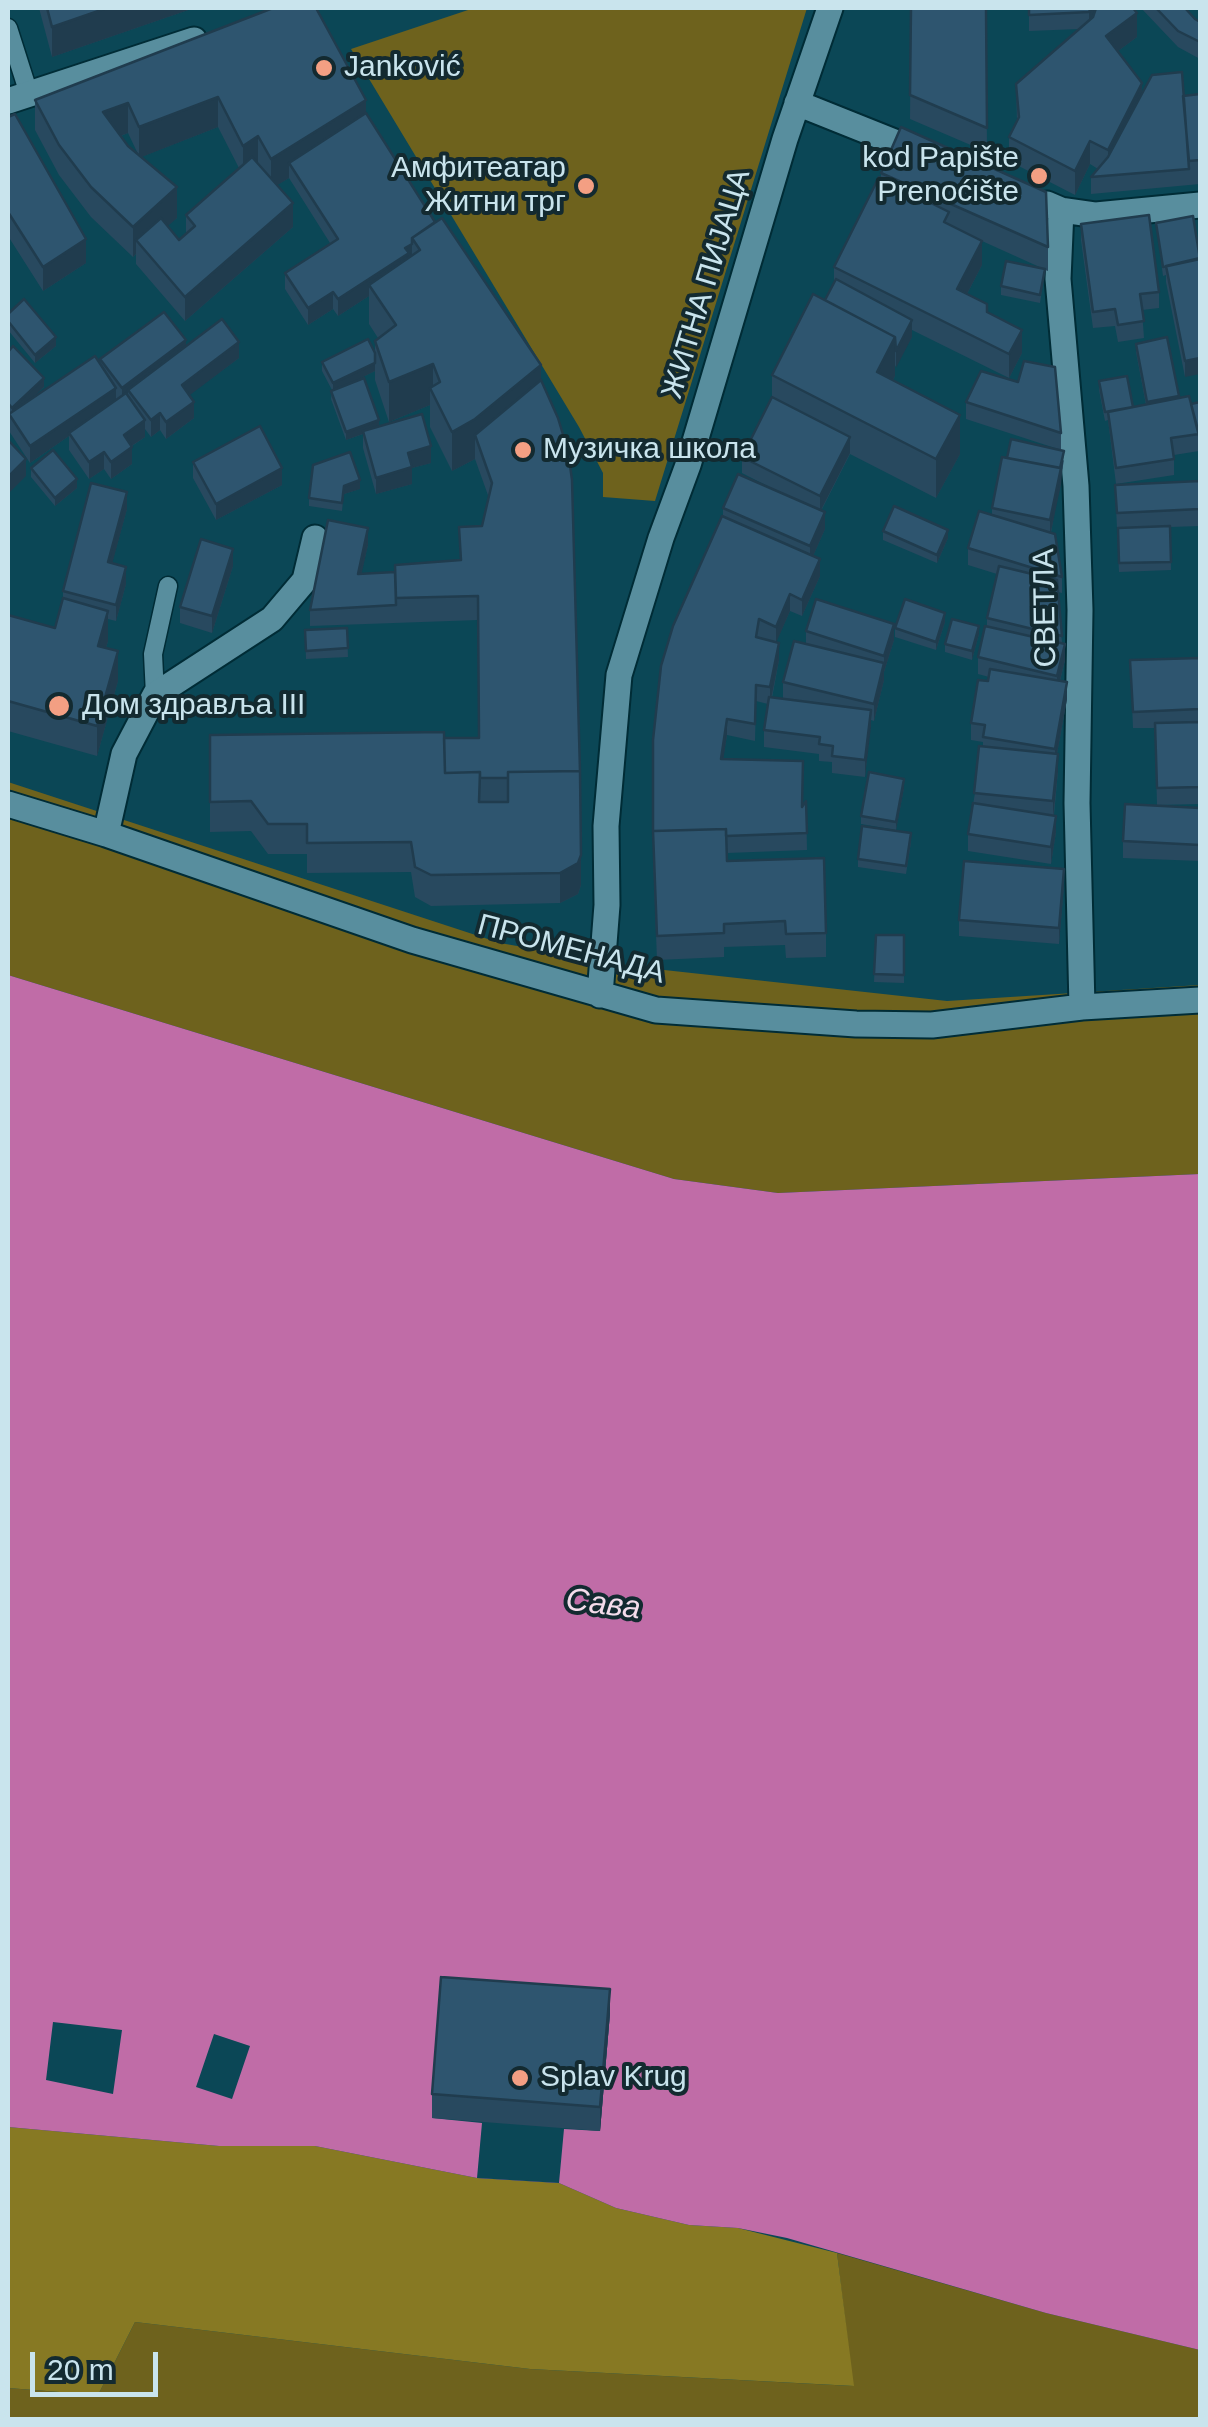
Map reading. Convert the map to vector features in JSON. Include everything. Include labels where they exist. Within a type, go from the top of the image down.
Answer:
[{"type":"street","name":"ЖИТНА ПИЈАЦА","points":[[600,994],[607,906],[606,826],[619,675],[688,465],[724,332],[796,104],[830,8]]},
{"type":"street","points":[[18,97],[218,32]]},
{"type":"street","points":[[796,104],[952,165]]},
{"type":"street","points":[[1025,195],[1062,210],[1096,215],[1200,205]]},
{"type":"street","name":"СВЕТЛА","points":[[1062,210],[1058,278],[1076,486],[1080,610],[1077,802],[1082,1007]]},
{"type":"street","points":[[106,834],[124,754],[155,696],[272,619],[305,580],[315,538]]},
{"type":"street","name":"ПРОМЕНАДА","points":[[8,804],[412,940],[656,1010],[856,1024],[932,1024],[1082,1007],[1200,1000]]},
{"type":"lane","points":[[8,28],[18,97]]},
{"type":"lane","points":[[155,696],[153,654],[168,586]]},
{"type":"shaded area","points":[[474,8],[807,8],[655,501],[603,497],[603,473],[579,427],[351,49]]},
{"type":"shaded area","points":[[8,782],[500,943],[637,967],[947,1001],[1200,985],[1200,1174],[778,1193],[674,1179],[8,975]]},
{"type":"shaded area","points":[[8,2127],[219,2146],[315,2146],[477,2178],[559,2183],[616,2208],[689,2225],[738,2228],[837,2253],[854,2386],[530,2369],[135,2322],[98,2395],[8,2388]]},
{"type":"shaded area","points":[[837,2253],[1046,2313],[1200,2350],[1200,2420],[8,2420],[8,2388],[98,2395],[135,2322],[530,2369],[853,2386]]},
{"type":"water","name":"Сава","points":[[8,975],[674,1179],[778,1193],[1200,1174],[1200,2350],[1046,2313],[787,2238],[738,2228],[689,2225],[616,2208],[559,2183],[477,2178],[315,2146],[219,2146],[8,2127]]},
{"type":"pier","name":"Splav Krug","points":[[441,2001],[610,2013],[600,2131],[564,2129],[559,2183],[477,2178],[482,2123],[432,2118]]},
{"type":"pier","points":[[53,2022],[122,2030],[113,2094],[46,2080]]},
{"type":"pier","points":[[214,2034],[250,2046],[232,2099],[196,2087]]},
{"type":"building","points":[[47,8],[107,8],[52,27]]},
{"type":"building","points":[[273,8],[316,8],[366,100],[271,159],[258,136],[243,146],[218,97],[139,127],[128,103],[103,112],[128,146],[177,187],[133,227],[91,187],[59,145],[35,100]]},
{"type":"building","points":[[911,8],[986,8],[987,128],[910,95]]},
{"type":"building","points":[[1029,8],[1091,8],[1089,12],[1029,15]]},
{"type":"building","points":[[1096,8],[1133,8],[1137,13],[1106,36],[1142,83],[1108,150],[1090,141],[1075,171],[1009,137],[1019,117],[1016,84],[1093,17]]},
{"type":"building","points":[[1156,8],[1185,8],[1200,22],[1200,42],[1178,31]]},
{"type":"building","points":[[1182,72],[1189,169],[1091,177],[1108,157],[1152,75]]},
{"type":"building","points":[[1200,94],[1200,160],[1189,161],[1183,96]]},
{"type":"building","points":[[366,113],[435,222],[412,238],[412,244],[405,248],[409,253],[338,299],[333,292],[308,308],[285,273],[338,239],[289,163]]},
{"type":"building","points":[[15,114],[86,239],[43,267],[8,212],[8,117]]},
{"type":"building","points":[[901,127],[1046,192],[1048,247],[881,173]]},
{"type":"building","points":[[252,157],[293,203],[185,297],[136,240],[161,218],[179,240],[195,226],[186,215]]},
{"type":"building","points":[[879,177],[949,212],[944,222],[982,241],[957,289],[987,304],[987,312],[1022,330],[1009,354],[834,267]]},
{"type":"building","points":[[1149,215],[1159,292],[1140,294],[1144,321],[1118,325],[1115,309],[1093,312],[1081,224]]},
{"type":"building","points":[[1193,216],[1200,259],[1163,267],[1156,223]]},
{"type":"building","points":[[442,218],[541,365],[475,419],[452,432],[430,388],[440,382],[433,364],[389,382],[375,341],[396,325],[369,285],[420,250],[412,238]]},
{"type":"building","points":[[1200,258],[1200,358],[1185,361],[1166,266]]},
{"type":"building","points":[[1006,261],[1045,269],[1040,295],[1001,286]]},
{"type":"building","points":[[836,279],[912,320],[896,351],[895,337],[825,300]]},
{"type":"building","points":[[813,294],[895,337],[877,372],[960,415],[936,459],[772,375]]},
{"type":"building","points":[[24,299],[56,337],[35,355],[8,321],[8,314]]},
{"type":"building","points":[[164,312],[186,340],[122,388],[100,359]]},
{"type":"building","points":[[222,319],[239,342],[182,385],[194,402],[166,422],[160,413],[151,420],[128,390]]},
{"type":"building","points":[[1167,337],[1179,396],[1147,402],[1136,344]]},
{"type":"building","points":[[368,339],[375,363],[333,383],[322,362]]},
{"type":"building","points":[[13,346],[44,378],[12,408],[8,403],[8,352]]},
{"type":"building","points":[[95,356],[116,388],[30,446],[9,414]]},
{"type":"building","points":[[1024,361],[1055,367],[1061,433],[966,402],[981,371],[1018,382]]},
{"type":"building","points":[[1127,376],[1133,407],[1105,412],[1099,381]]},
{"type":"building","points":[[364,378],[379,420],[346,432],[331,391]]},
{"type":"building","points":[[541,380],[558,418],[572,480],[580,771],[508,772],[508,778],[480,778],[480,772],[445,773],[444,738],[479,738],[478,596],[396,598],[395,565],[461,560],[459,527],[482,526],[492,483],[475,435]]},
{"type":"building","points":[[126,393],[145,420],[124,435],[132,447],[111,462],[104,452],[89,462],[69,433]]},
{"type":"building","points":[[1189,396],[1199,434],[1171,438],[1174,459],[1116,468],[1108,412]]},
{"type":"building","points":[[772,397],[850,437],[820,496],[742,457]]},
{"type":"building","points":[[1200,402],[1200,436],[1199,436],[1191,404]]},
{"type":"building","points":[[422,414],[431,446],[408,453],[412,467],[376,478],[363,431]]},
{"type":"building","points":[[260,426],[282,468],[216,504],[193,462]]},
{"type":"building","points":[[1011,439],[1064,451],[1060,468],[1007,458]]},
{"type":"building","points":[[8,440],[26,459],[8,477]]},
{"type":"building","points":[[53,450],[77,479],[55,498],[31,468]]},
{"type":"building","points":[[350,452],[360,480],[344,486],[342,503],[309,498],[313,465]]},
{"type":"building","points":[[1002,457],[1061,468],[1050,520],[992,508]]},
{"type":"building","points":[[738,474],[825,512],[810,546],[723,508]]},
{"type":"building","points":[[1200,481],[1200,509],[1117,513],[1115,485]]},
{"type":"building","points":[[91,483],[127,492],[108,562],[126,567],[116,605],[63,591]]},
{"type":"building","points":[[894,506],[948,530],[937,555],[883,531]]},
{"type":"building","points":[[979,511],[1055,534],[1062,577],[968,548]]},
{"type":"building","points":[[722,516],[820,559],[802,600],[790,594],[776,627],[759,619],[756,637],[779,643],[770,687],[756,685],[755,724],[727,719],[721,759],[803,761],[802,807],[806,801],[807,833],[726,836],[726,829],[653,831],[653,740],[661,666],[673,626]]},
{"type":"building","points":[[328,520],[368,528],[358,574],[395,572],[396,605],[310,610]]},
{"type":"building","points":[[1170,526],[1171,562],[1119,563],[1118,528]]},
{"type":"building","points":[[201,539],[233,549],[212,616],[180,607]]},
{"type":"building","points":[[999,566],[1057,580],[1062,636],[987,618]]},
{"type":"building","name":"Дом здравља III","points":[[63,598],[108,611],[98,646],[118,651],[97,726],[8,701],[8,615],[55,628]]},
{"type":"building","points":[[816,599],[894,624],[884,656],[806,631]]},
{"type":"building","points":[[905,599],[945,613],[936,642],[895,628]]},
{"type":"building","points":[[952,619],[979,626],[972,651],[945,644]]},
{"type":"building","points":[[985,626],[1065,644],[1057,676],[978,657]]},
{"type":"building","points":[[347,628],[348,648],[306,651],[305,630]]},
{"type":"building","points":[[794,641],[884,663],[874,704],[783,682]]},
{"type":"building","points":[[1200,658],[1200,709],[1133,712],[1130,660]]},
{"type":"building","points":[[990,669],[1067,682],[1055,749],[983,737],[985,725],[971,723],[978,680],[988,681]]},
{"type":"building","points":[[769,697],[871,710],[865,760],[832,756],[833,746],[819,744],[820,737],[764,730]]},
{"type":"building","points":[[1200,722],[1200,787],[1157,788],[1155,723]]},
{"type":"building","points":[[444,732],[445,773],[480,772],[479,802],[508,802],[508,772],[580,771],[578,863],[560,873],[431,875],[415,867],[411,842],[307,843],[307,824],[268,824],[251,801],[210,802],[210,735]]},
{"type":"building","points":[[979,746],[1058,754],[1053,801],[974,793]]},
{"type":"building","points":[[869,772],[904,779],[896,822],[861,816]]},
{"type":"building","points":[[973,803],[1056,816],[1051,847],[968,834]]},
{"type":"building","points":[[1125,804],[1200,808],[1200,845],[1123,841]]},
{"type":"building","points":[[862,826],[911,833],[906,866],[858,859]]},
{"type":"building","points":[[726,829],[727,861],[824,858],[826,933],[786,934],[785,921],[724,924],[724,933],[657,936],[653,831]]},
{"type":"building","points":[[964,861],[1064,869],[1059,928],[959,920]]},
{"type":"building","points":[[876,935],[904,935],[904,975],[874,974]]},
{"type":"building","name":"Splav Krug","points":[[441,1977],[610,1989],[600,2107],[432,2094]]},
{"type":"place","name":"Janković","points":[[324,68]]},
{"type":"place","name":"kod Papište Prenoćište","points":[[1039,176]]},
{"type":"place","name":"Амфитеатар Житни трг","points":[[586,186]]},
{"type":"place","name":"Музичка школа","points":[[523,450]]},
{"type":"place","name":"Дом здравља III","points":[[59,706]]},
{"type":"place","name":"Splav Krug","points":[[520,2078]]}]
